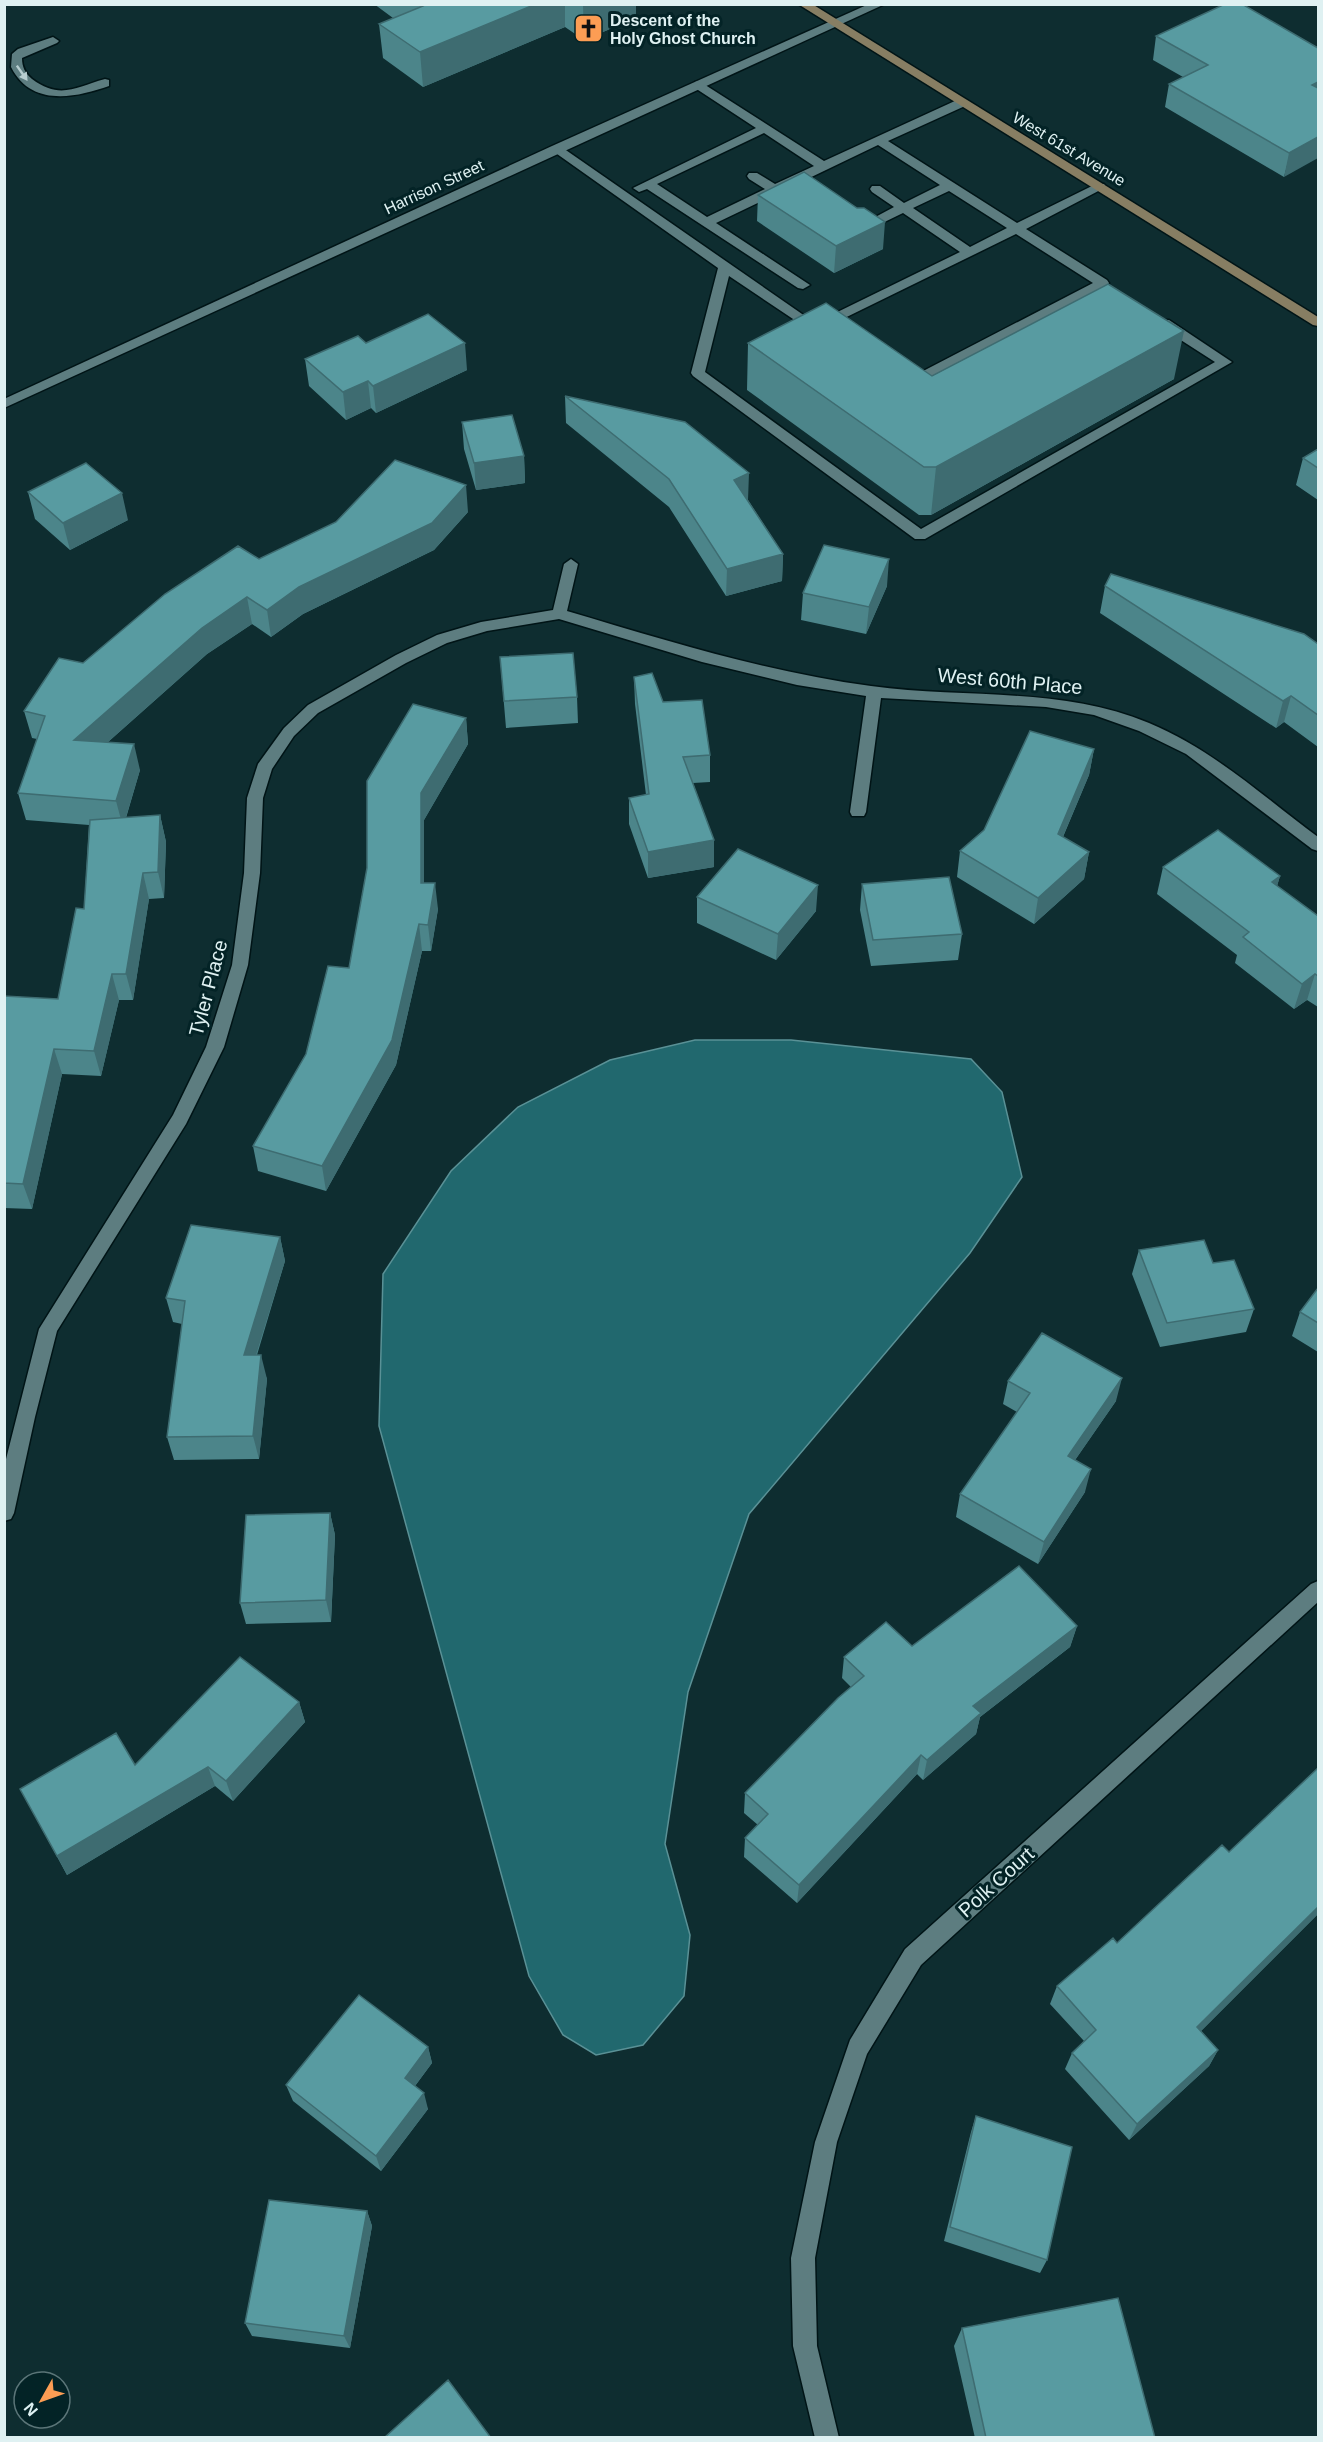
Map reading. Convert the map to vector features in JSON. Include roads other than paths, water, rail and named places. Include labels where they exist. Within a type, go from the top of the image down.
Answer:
[{"type":"main road","name":"West 61st Avenue","points":[[803,4],[1318,322]]},
{"type":"street","name":"Harrison Street","points":[[4,404],[556,149],[880,4]]},
{"type":"street","points":[[53,41],[22,52],[16,57],[15,62],[21,76],[39,90],[55,94],[75,94],[105,83]]},
{"type":"street","points":[[699,85],[765,128],[832,164]]},
{"type":"street","points":[[707,222],[774,189],[793,185],[878,140],[961,103]]},
{"type":"street","points":[[623,196],[720,155],[765,128]]},
{"type":"street","points":[[878,140],[1107,286],[901,389],[891,382]]},
{"type":"street","points":[[556,149],[819,332],[969,252],[1100,187]]},
{"type":"street","points":[[753,176],[774,189]]},
{"type":"street","points":[[648,184],[803,285]]},
{"type":"street","points":[[852,224],[861,230],[951,185]]},
{"type":"street","points":[[876,189],[969,252]]},
{"type":"street","points":[[725,267],[698,373],[920,536],[1225,362],[1149,314]]},
{"type":"street","points":[[559,614],[572,564]]},
{"type":"street","name":"West 60th Place","points":[[559,614],[702,657],[797,680],[874,692],[1046,702],[1096,710],[1144,726],[1191,750],[1318,844]]},
{"type":"street","name":"Tyler Place","points":[[4,1514],[25,1417],[48,1329],[180,1119],[215,1047],[240,966],[252,873],[255,798],[264,768],[289,732],[313,708],[401,658],[453,636],[486,626],[559,614]]},
{"type":"street","points":[[858,812],[874,692]]},
{"type":"street","name":"Polk Court","points":[[827,2438],[805,2346],[803,2258],[826,2142],[858,2048],[913,1957],[1318,1590]]},
{"type":"water","points":[[695,1040],[791,1040],[971,1059],[1002,1092],[1022,1177],[970,1253],[749,1514],[688,1692],[665,1844],[690,1935],[684,1996],[643,2045],[596,2055],[563,2035],[529,1976],[379,1426],[383,1274],[451,1171],[518,1107],[610,1060]]},
{"type":"place","name":"Descent of the Holy Ghost Church","points":[[589,29]]}]
